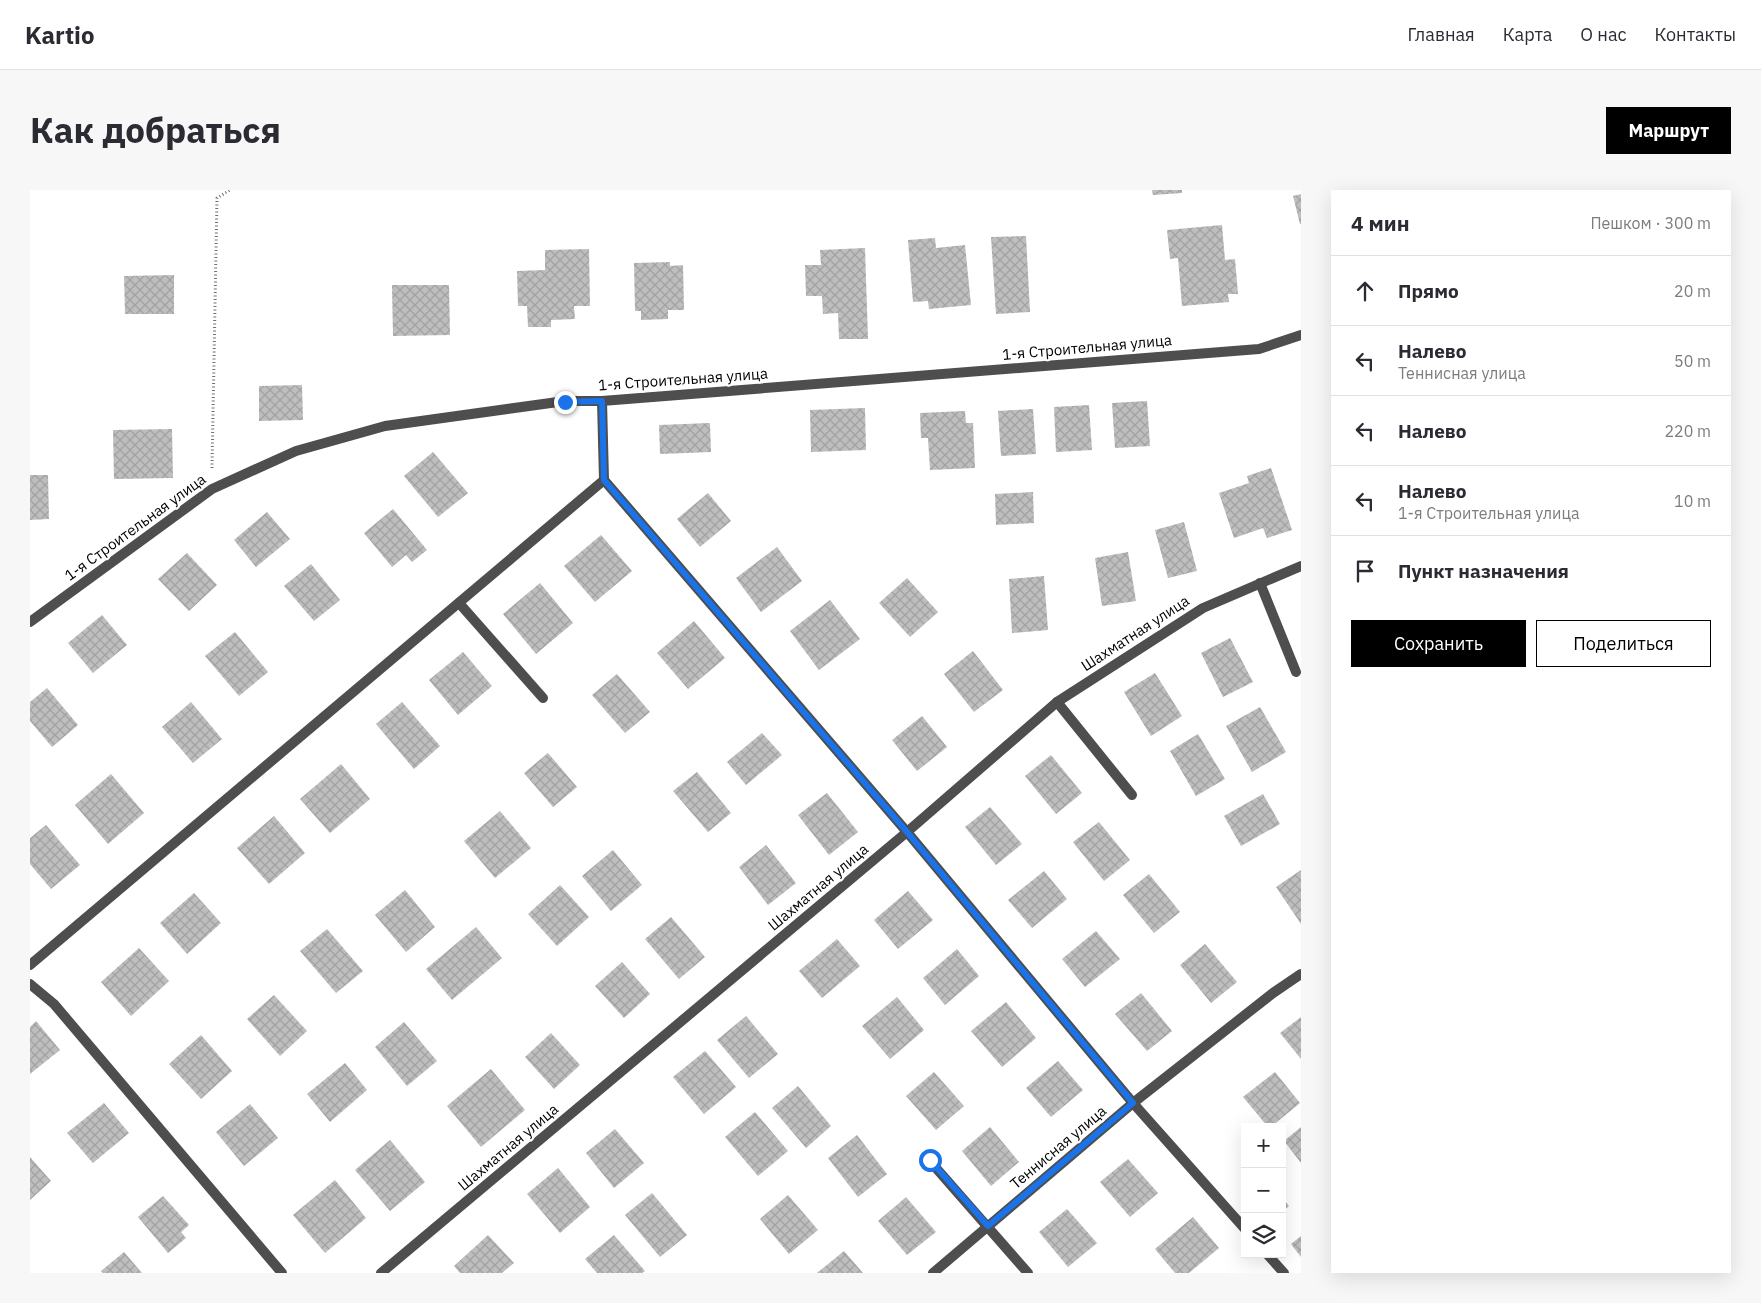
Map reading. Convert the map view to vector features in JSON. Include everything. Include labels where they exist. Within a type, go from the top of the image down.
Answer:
[{"type":"street","name":"1-я Строительная улица","points":[[30,622],[212,489],[296,450],[385,426],[565,402],[602,401],[1259,349],[1301,335]]},
{"type":"street","points":[[602,401],[604,480],[907,832],[1133,1103],[1241,1224]]},
{"type":"street","points":[[30,965],[604,480]]},
{"type":"street","name":"Шахматная улица","points":[[381,1273],[907,832],[1058,702],[1203,608],[1301,566]]},
{"type":"street","points":[[1260,583],[1296,672]]},
{"type":"street","points":[[459,603],[543,698]]},
{"type":"street","points":[[1058,702],[1132,795]]},
{"type":"street","name":"Теннисная улица","points":[[934,1273],[1133,1103],[1273,993],[1301,974]]},
{"type":"street","points":[[30,984],[54,1004],[282,1273]]},
{"type":"street","points":[[930,1160],[1028,1273]]},
{"type":"street","points":[[1271,1258],[1284,1273]]},
{"type":"path","points":[[212,489],[217,198],[230,190]]},
{"type":"building","points":[[1152,190],[1182,190],[1182,193],[1153,195]]},
{"type":"building","points":[[1301,194],[1301,224],[1300,224],[1293,196]]},
{"type":"building","points":[[1222,225],[1225,260],[1235,259],[1238,294],[1228,294],[1229,302],[1182,306],[1178,258],[1170,259],[1167,230]]},
{"type":"building","points":[[1026,236],[1030,312],[996,314],[991,237]]},
{"type":"building","points":[[935,238],[936,248],[965,245],[971,305],[929,309],[928,301],[913,302],[908,240]]},
{"type":"building","points":[[865,248],[868,339],[839,339],[838,313],[823,314],[822,296],[806,296],[805,265],[821,265],[820,250]]},
{"type":"building","points":[[589,249],[590,306],[574,306],[575,319],[551,320],[551,327],[528,327],[527,306],[518,306],[517,271],[545,270],[545,250]]},
{"type":"building","points":[[670,262],[670,266],[683,265],[684,310],[668,310],[668,319],[641,320],[641,311],[635,311],[634,263]]},
{"type":"building","points":[[174,275],[174,314],[125,314],[124,276]]},
{"type":"building","points":[[392,285],[449,285],[450,335],[393,336]]},
{"type":"building","points":[[302,385],[303,420],[259,421],[259,386]]},
{"type":"building","points":[[1147,401],[1150,446],[1115,448],[1112,403]]},
{"type":"building","points":[[1089,405],[1092,450],[1056,452],[1054,407]]},
{"type":"building","points":[[865,408],[866,450],[811,452],[810,410]]},
{"type":"building","points":[[1033,409],[1036,454],[1001,456],[998,411]]},
{"type":"building","points":[[965,411],[966,423],[973,423],[975,468],[930,470],[928,438],[921,438],[920,413]]},
{"type":"building","points":[[710,423],[711,452],[660,454],[659,425]]},
{"type":"building","points":[[172,429],[173,478],[114,479],[113,430]]},
{"type":"building","points":[[433,452],[468,493],[438,517],[404,476]]},
{"type":"building","points":[[1271,468],[1292,530],[1267,538],[1263,528],[1234,538],[1219,493],[1249,483],[1247,476]]},
{"type":"building","points":[[30,475],[48,475],[49,519],[30,520]]},
{"type":"building","points":[[1033,492],[1034,523],[996,525],[995,494]]},
{"type":"building","points":[[708,493],[731,521],[700,547],[677,519]]},
{"type":"building","points":[[393,509],[427,550],[412,562],[406,555],[392,567],[364,533]]},
{"type":"building","points":[[267,512],[290,539],[256,567],[234,540]]},
{"type":"building","points":[[1184,522],[1197,571],[1168,578],[1155,530]]},
{"type":"building","points":[[601,535],[632,571],[595,602],[564,566]]},
{"type":"building","points":[[777,547],[802,581],[761,612],[736,578]]},
{"type":"building","points":[[1128,552],[1136,601],[1102,606],[1095,558]]},
{"type":"building","points":[[187,553],[217,585],[189,611],[158,579]]},
{"type":"building","points":[[311,564],[340,600],[314,621],[284,586]]},
{"type":"building","points":[[1044,576],[1048,630],[1012,633],[1009,579]]},
{"type":"building","points":[[907,578],[938,612],[910,637],[879,603]]},
{"type":"building","points":[[540,583],[573,623],[536,654],[503,614]]},
{"type":"building","points":[[830,600],[860,639],[819,670],[790,631]]},
{"type":"building","points":[[102,615],[127,645],[93,673],[68,643]]},
{"type":"building","points":[[694,621],[725,658],[688,689],[657,653]]},
{"type":"building","points":[[235,632],[268,672],[239,696],[205,656]]},
{"type":"building","points":[[1230,638],[1253,682],[1223,697],[1201,653]]},
{"type":"building","points":[[973,651],[1003,690],[974,712],[944,674]]},
{"type":"building","points":[[463,652],[492,686],[458,715],[429,680]]},
{"type":"building","points":[[1155,673],[1182,716],[1151,736],[1124,692]]},
{"type":"building","points":[[617,674],[650,712],[625,733],[592,695]]},
{"type":"building","points":[[47,688],[78,725],[52,747],[30,721],[30,702]]},
{"type":"building","points":[[191,702],[222,739],[193,763],[162,727]]},
{"type":"building","points":[[402,702],[440,746],[414,769],[376,724]]},
{"type":"building","points":[[1260,707],[1286,752],[1252,772],[1226,726]]},
{"type":"building","points":[[922,716],[947,747],[917,771],[892,740]]},
{"type":"building","points":[[762,733],[782,755],[746,785],[727,762]]},
{"type":"building","points":[[1198,734],[1225,779],[1196,796],[1170,751]]},
{"type":"building","points":[[548,753],[577,787],[553,807],[524,773]]},
{"type":"building","points":[[1051,755],[1082,793],[1056,814],[1025,776]]},
{"type":"building","points":[[341,764],[370,799],[330,833],[300,799]]},
{"type":"building","points":[[697,772],[731,813],[708,832],[673,791]]},
{"type":"building","points":[[111,774],[144,813],[108,844],[75,805]]},
{"type":"building","points":[[827,793],[858,832],[829,855],[798,815]]},
{"type":"building","points":[[1263,794],[1280,824],[1241,846],[1224,816]]},
{"type":"building","points":[[990,807],[1022,844],[996,865],[965,827]]},
{"type":"building","points":[[500,811],[531,848],[495,878],[464,841]]},
{"type":"building","points":[[274,816],[305,853],[269,884],[237,848]]},
{"type":"building","points":[[1099,822],[1130,860],[1104,881],[1073,842]]},
{"type":"building","points":[[46,825],[80,865],[51,889],[30,864],[30,838]]},
{"type":"building","points":[[766,845],[796,883],[768,905],[739,867]]},
{"type":"building","points":[[613,850],[642,885],[611,911],[582,876]]},
{"type":"building","points":[[1301,870],[1301,924],[1276,887]]},
{"type":"building","points":[[1044,871],[1067,899],[1032,928],[1008,900]]},
{"type":"building","points":[[1149,874],[1180,912],[1154,933],[1123,895]]},
{"type":"building","points":[[560,885],[589,917],[557,946],[528,914]]},
{"type":"building","points":[[405,890],[435,927],[406,952],[375,915]]},
{"type":"building","points":[[908,891],[933,920],[898,949],[874,920]]},
{"type":"building","points":[[194,893],[221,923],[187,954],[160,923]]},
{"type":"building","points":[[671,917],[705,957],[679,979],[645,939]]},
{"type":"building","points":[[476,927],[502,958],[452,1000],[426,969]]},
{"type":"building","points":[[327,929],[363,971],[336,993],[300,951]]},
{"type":"building","points":[[1096,931],[1120,959],[1085,987],[1062,959]]},
{"type":"building","points":[[837,939],[860,966],[822,998],[799,971]]},
{"type":"building","points":[[1205,944],[1237,982],[1211,1003],[1180,965]]},
{"type":"building","points":[[139,948],[169,981],[131,1016],[101,982]]},
{"type":"building","points":[[957,949],[979,976],[945,1005],[923,978]]},
{"type":"building","points":[[622,962],[650,994],[624,1018],[595,986]]},
{"type":"building","points":[[1141,993],[1172,1031],[1147,1051],[1115,1014]]},
{"type":"building","points":[[274,995],[307,1031],[280,1056],[247,1019]]},
{"type":"building","points":[[897,997],[924,1030],[890,1059],[862,1026]]},
{"type":"building","points":[[1006,1002],[1036,1038],[1002,1067],[971,1031]]},
{"type":"building","points":[[746,1016],[778,1054],[749,1078],[717,1040]]},
{"type":"building","points":[[1301,1017],[1301,1059],[1280,1033]]},
{"type":"building","points":[[36,1021],[60,1050],[30,1074],[30,1027]]},
{"type":"building","points":[[404,1022],[437,1061],[407,1086],[375,1047]]},
{"type":"building","points":[[551,1033],[580,1065],[554,1089],[525,1057]]},
{"type":"building","points":[[201,1035],[232,1071],[201,1099],[169,1064]]},
{"type":"building","points":[[705,1051],[736,1087],[704,1114],[673,1077]]},
{"type":"building","points":[[1058,1061],[1083,1090],[1051,1117],[1026,1088]]},
{"type":"building","points":[[345,1063],[367,1090],[330,1122],[307,1094]]},
{"type":"building","points":[[491,1069],[525,1110],[481,1147],[447,1106]]},
{"type":"building","points":[[934,1072],[964,1106],[936,1130],[906,1096]]},
{"type":"building","points":[[1275,1072],[1300,1103],[1276,1123],[1265,1123],[1243,1097]]},
{"type":"building","points":[[798,1086],[831,1126],[806,1148],[772,1108]]},
{"type":"building","points":[[104,1103],[129,1133],[93,1163],[67,1133]]},
{"type":"building","points":[[250,1104],[278,1138],[244,1166],[216,1132]]},
{"type":"building","points":[[755,1112],[788,1151],[758,1176],[725,1137]]},
{"type":"building","points":[[990,1127],[1019,1162],[991,1186],[962,1151]]},
{"type":"building","points":[[1301,1127],[1301,1163],[1286,1144],[1286,1139]]},
{"type":"building","points":[[615,1129],[644,1163],[614,1188],[586,1153]]},
{"type":"building","points":[[857,1135],[887,1174],[858,1197],[828,1158]]},
{"type":"building","points":[[390,1140],[425,1182],[390,1211],[355,1170]]},
{"type":"building","points":[[30,1157],[51,1181],[30,1200]]},
{"type":"building","points":[[1128,1159],[1158,1193],[1130,1217],[1100,1182]]},
{"type":"building","points":[[558,1168],[590,1207],[560,1233],[527,1194]]},
{"type":"building","points":[[335,1180],[366,1218],[325,1253],[293,1215]]},
{"type":"building","points":[[652,1193],[687,1235],[660,1257],[625,1215]]},
{"type":"building","points":[[788,1195],[818,1230],[789,1254],[760,1219]]},
{"type":"building","points":[[163,1196],[189,1225],[181,1232],[186,1238],[168,1253],[138,1217]]},
{"type":"building","points":[[906,1197],[936,1232],[907,1255],[878,1221]]},
{"type":"building","points":[[1067,1209],[1097,1243],[1068,1267],[1039,1232]]},
{"type":"building","points":[[1193,1217],[1219,1248],[1189,1273],[1175,1273],[1155,1249]]},
{"type":"building","points":[[488,1235],[514,1263],[502,1273],[460,1273],[454,1266]]},
{"type":"building","points":[[614,1235],[645,1271],[642,1273],[597,1273],[585,1259]]},
{"type":"building","points":[[1301,1236],[1301,1257],[1291,1244]]},
{"type":"building","points":[[844,1251],[863,1273],[817,1273]]},
{"type":"building","points":[[124,1252],[142,1273],[103,1273],[101,1271]]},
{"type":"route","points":[[565,402],[602,401],[604,480],[907,832],[1133,1103],[988,1226],[930,1160]]}]
